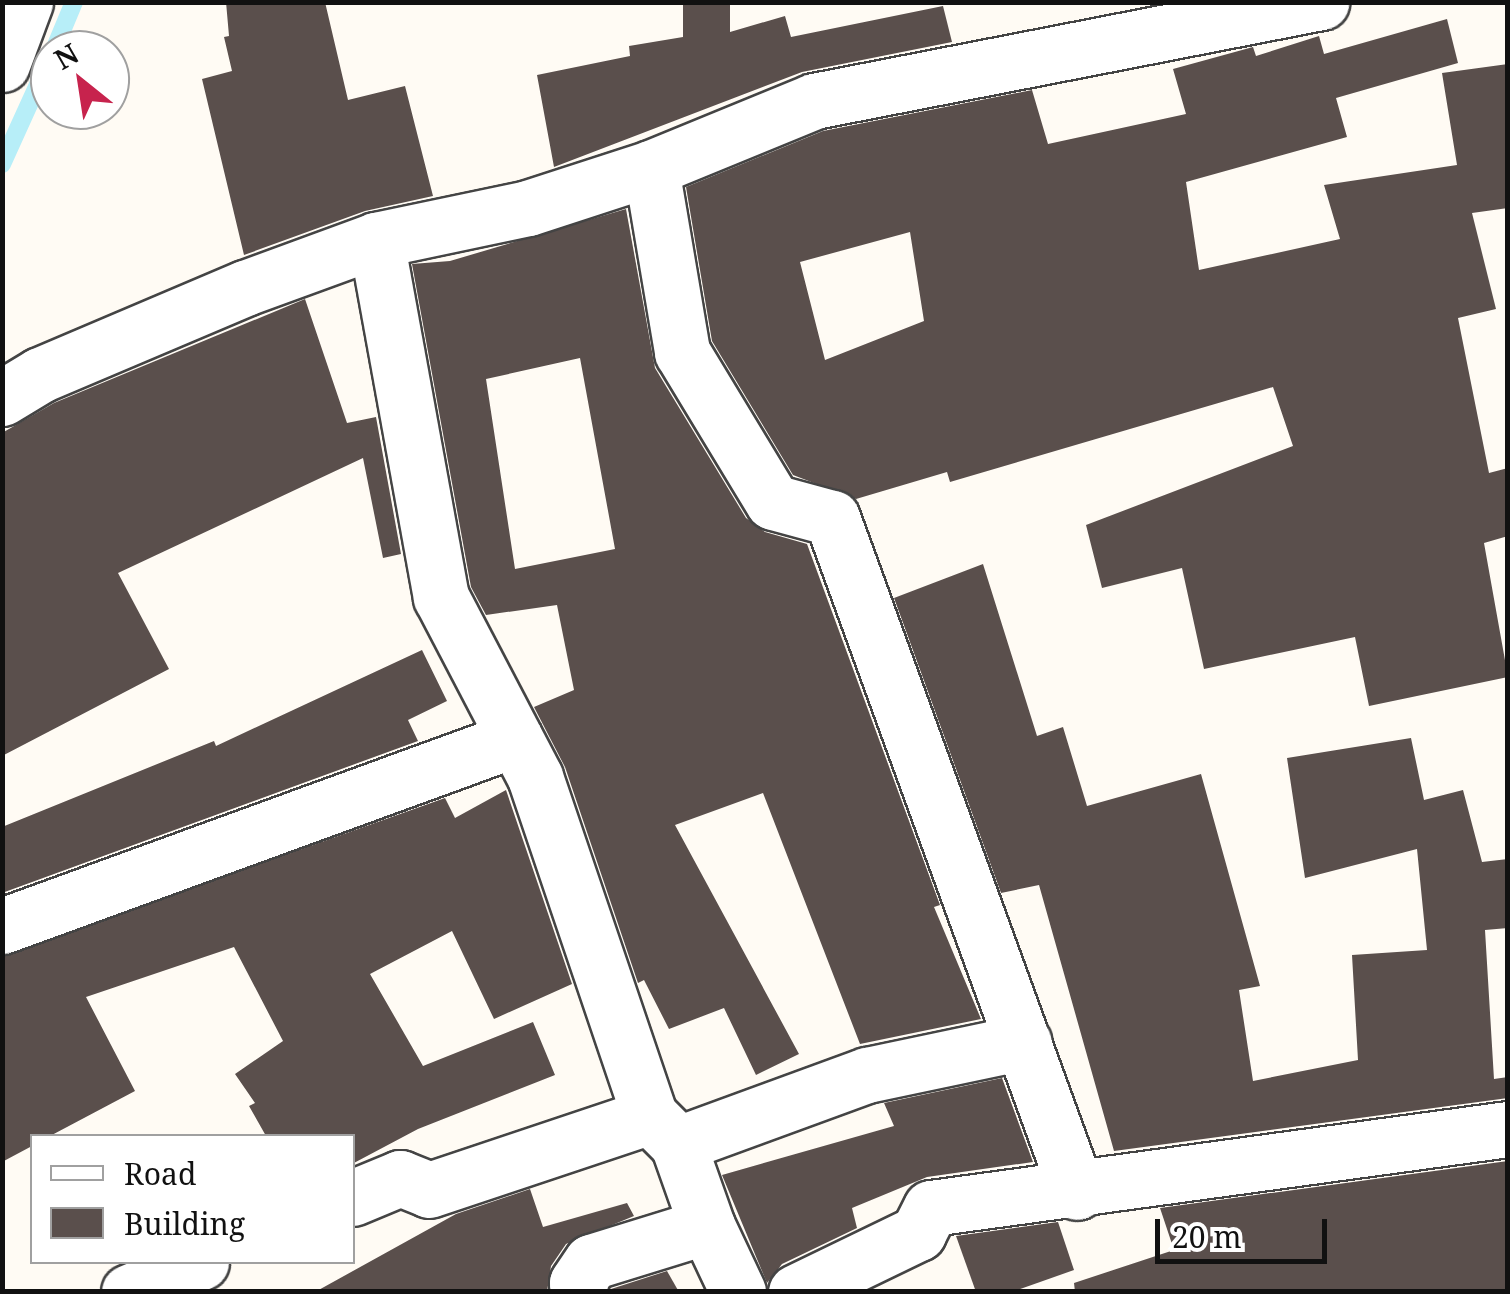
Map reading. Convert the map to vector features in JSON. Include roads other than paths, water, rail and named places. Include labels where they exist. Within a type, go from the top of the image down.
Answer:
[{"type":"street","points":[[2,64],[25,2]]},
{"type":"street","points":[[2,398],[40,375],[244,288],[376,240],[528,208],[650,168],[814,101],[1321,2]]},
{"type":"street","points":[[650,168],[682,352],[772,502],[832,518],[1076,1192]]},
{"type":"street","points":[[376,240],[441,597],[535,777],[664,1130],[738,1292]]},
{"type":"street","points":[[2,926],[515,739]]},
{"type":"street","points":[[355,1197],[400,1178],[428,1190],[867,1074],[1024,1042]]},
{"type":"street","points":[[796,1292],[918,1233],[931,1208],[1076,1192],[1508,1129]]},
{"type":"street","points":[[580,1292],[577,1283],[591,1262],[708,1226]]},
{"type":"street","points":[[129,1292],[196,1264]]},
{"type":"waterway","points":[[62,30],[74,2]]},
{"type":"waterway","points":[[2,164],[30,102]]}]
